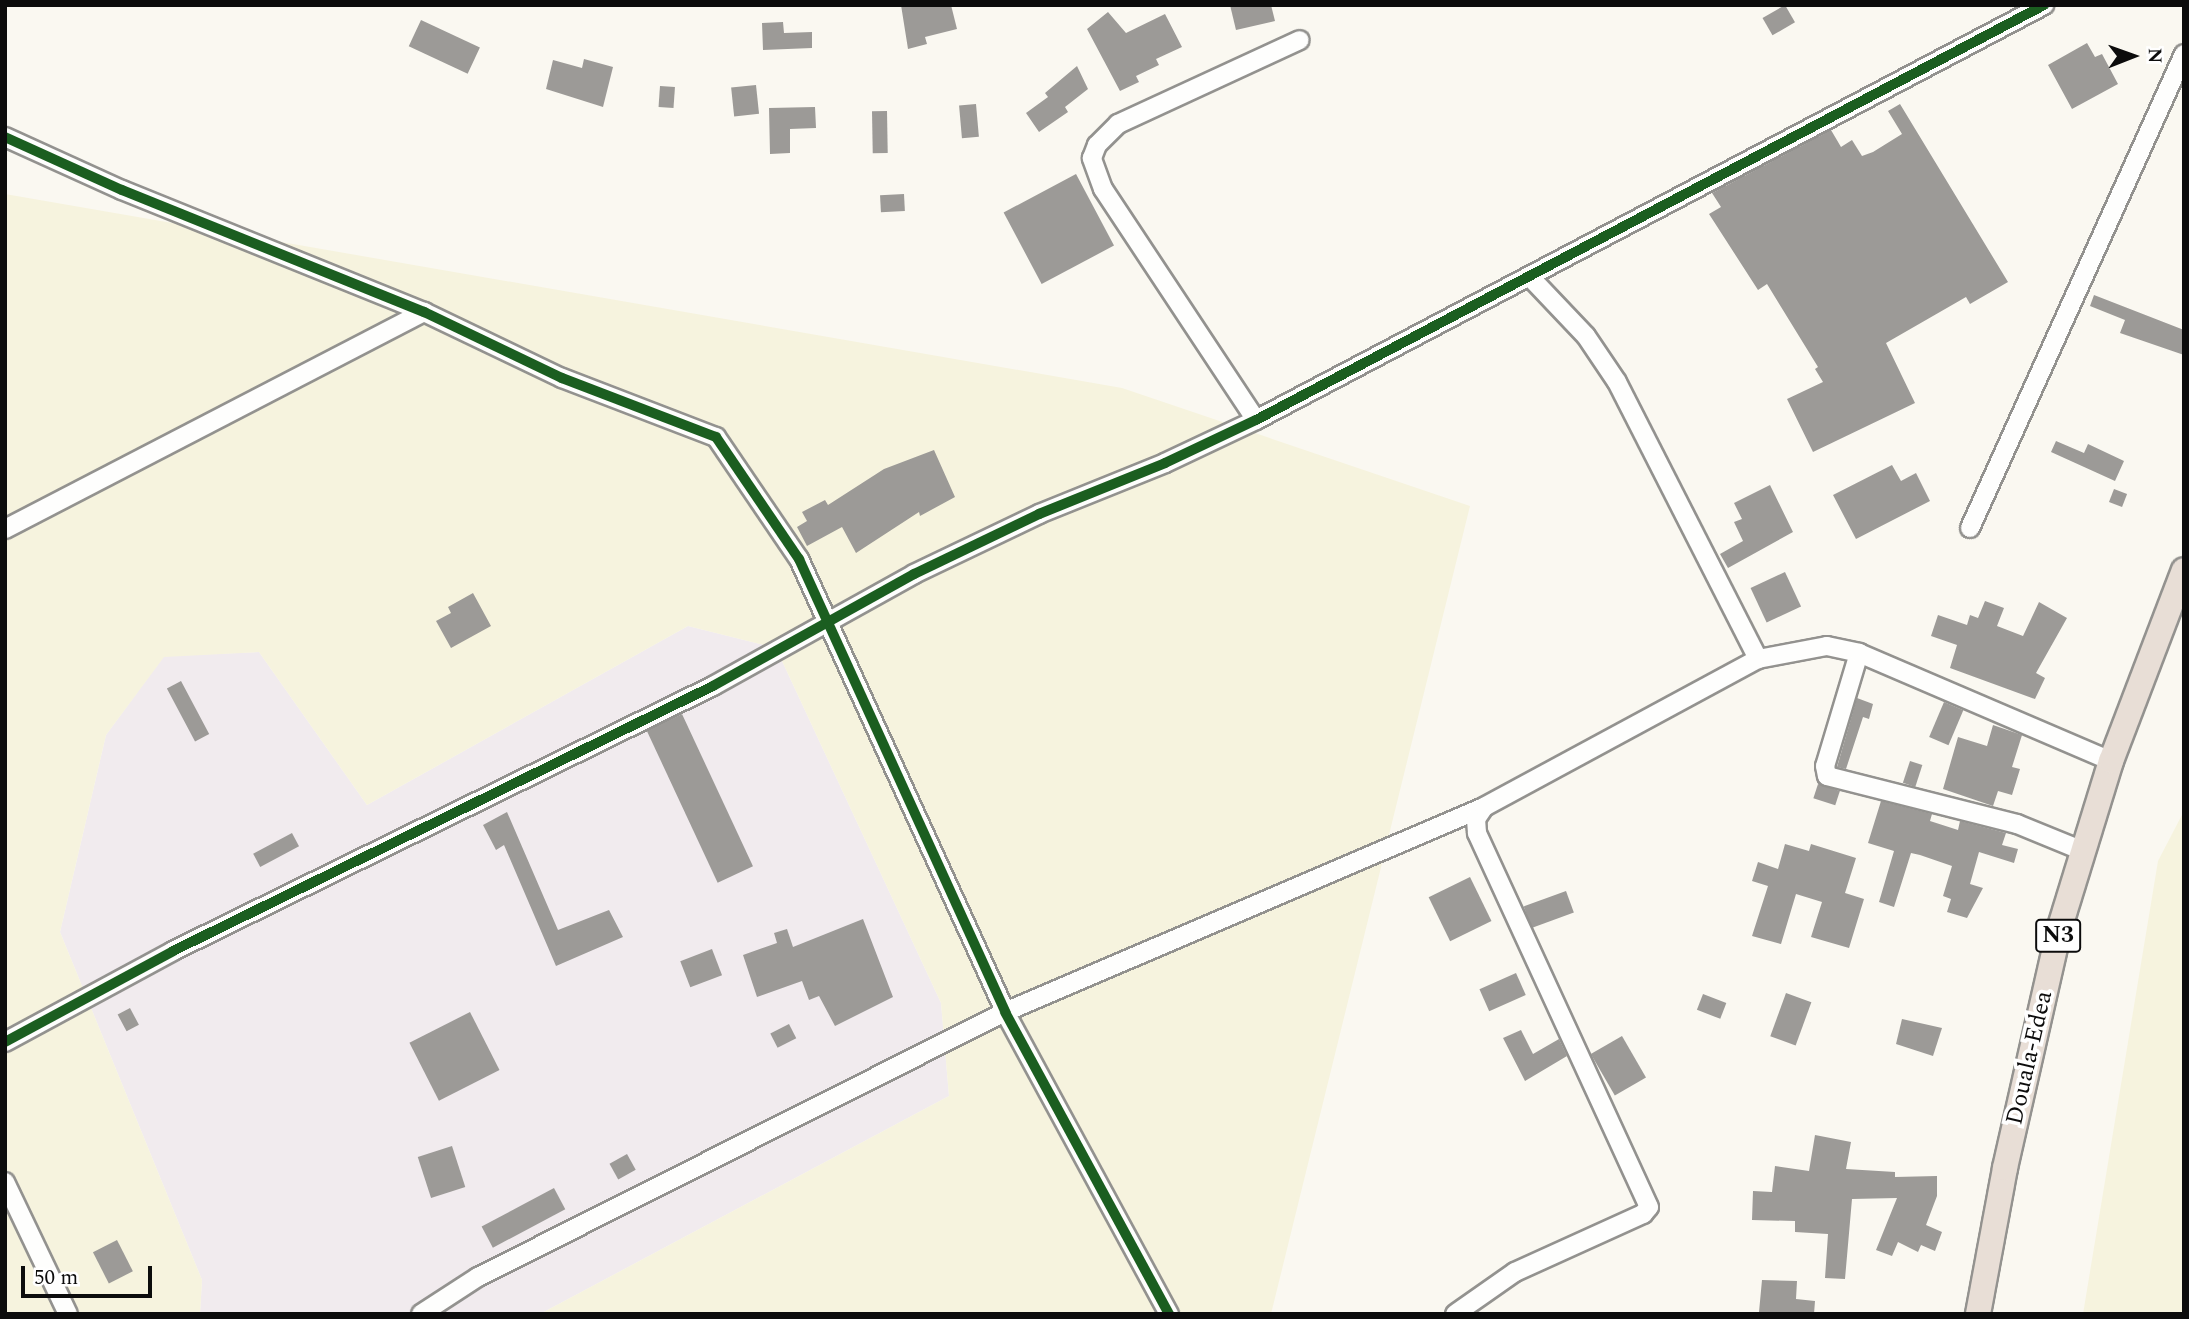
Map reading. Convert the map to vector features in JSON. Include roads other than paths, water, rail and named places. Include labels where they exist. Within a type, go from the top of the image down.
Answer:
[{"type":"highway","name":"Douala-Edea","points":[[1978,1314],[2008,1155],[2059,930],[2111,761],[2184,570]]},
{"type":"street","points":[[5,1042],[173,951],[713,686],[826,621],[1039,514],[1165,463],[1256,420],[2045,5]]},
{"type":"street","points":[[1256,420],[1103,189],[1092,158],[1097,145],[1118,124],[1300,40]]},
{"type":"street","points":[[1969,528],[2184,54]]},
{"type":"street","points":[[5,137],[196,221],[424,312],[562,378],[716,437],[799,559],[1005,1012],[1170,1314]]},
{"type":"street","points":[[1530,277],[1586,337],[1617,382],[1758,659]]},
{"type":"street","points":[[5,530],[424,312]]},
{"type":"street","points":[[421,1314],[478,1277],[1005,1012],[1484,807],[1758,659],[1827,646],[1859,653],[2111,761]]},
{"type":"street","points":[[1859,653],[1825,766],[1827,776],[2007,821],[2083,851]]},
{"type":"street","points":[[1455,1314],[1515,1272],[1643,1214],[1649,1207],[1477,833],[1476,819],[1484,807]]},
{"type":"street","points":[[5,1182],[68,1314]]}]
